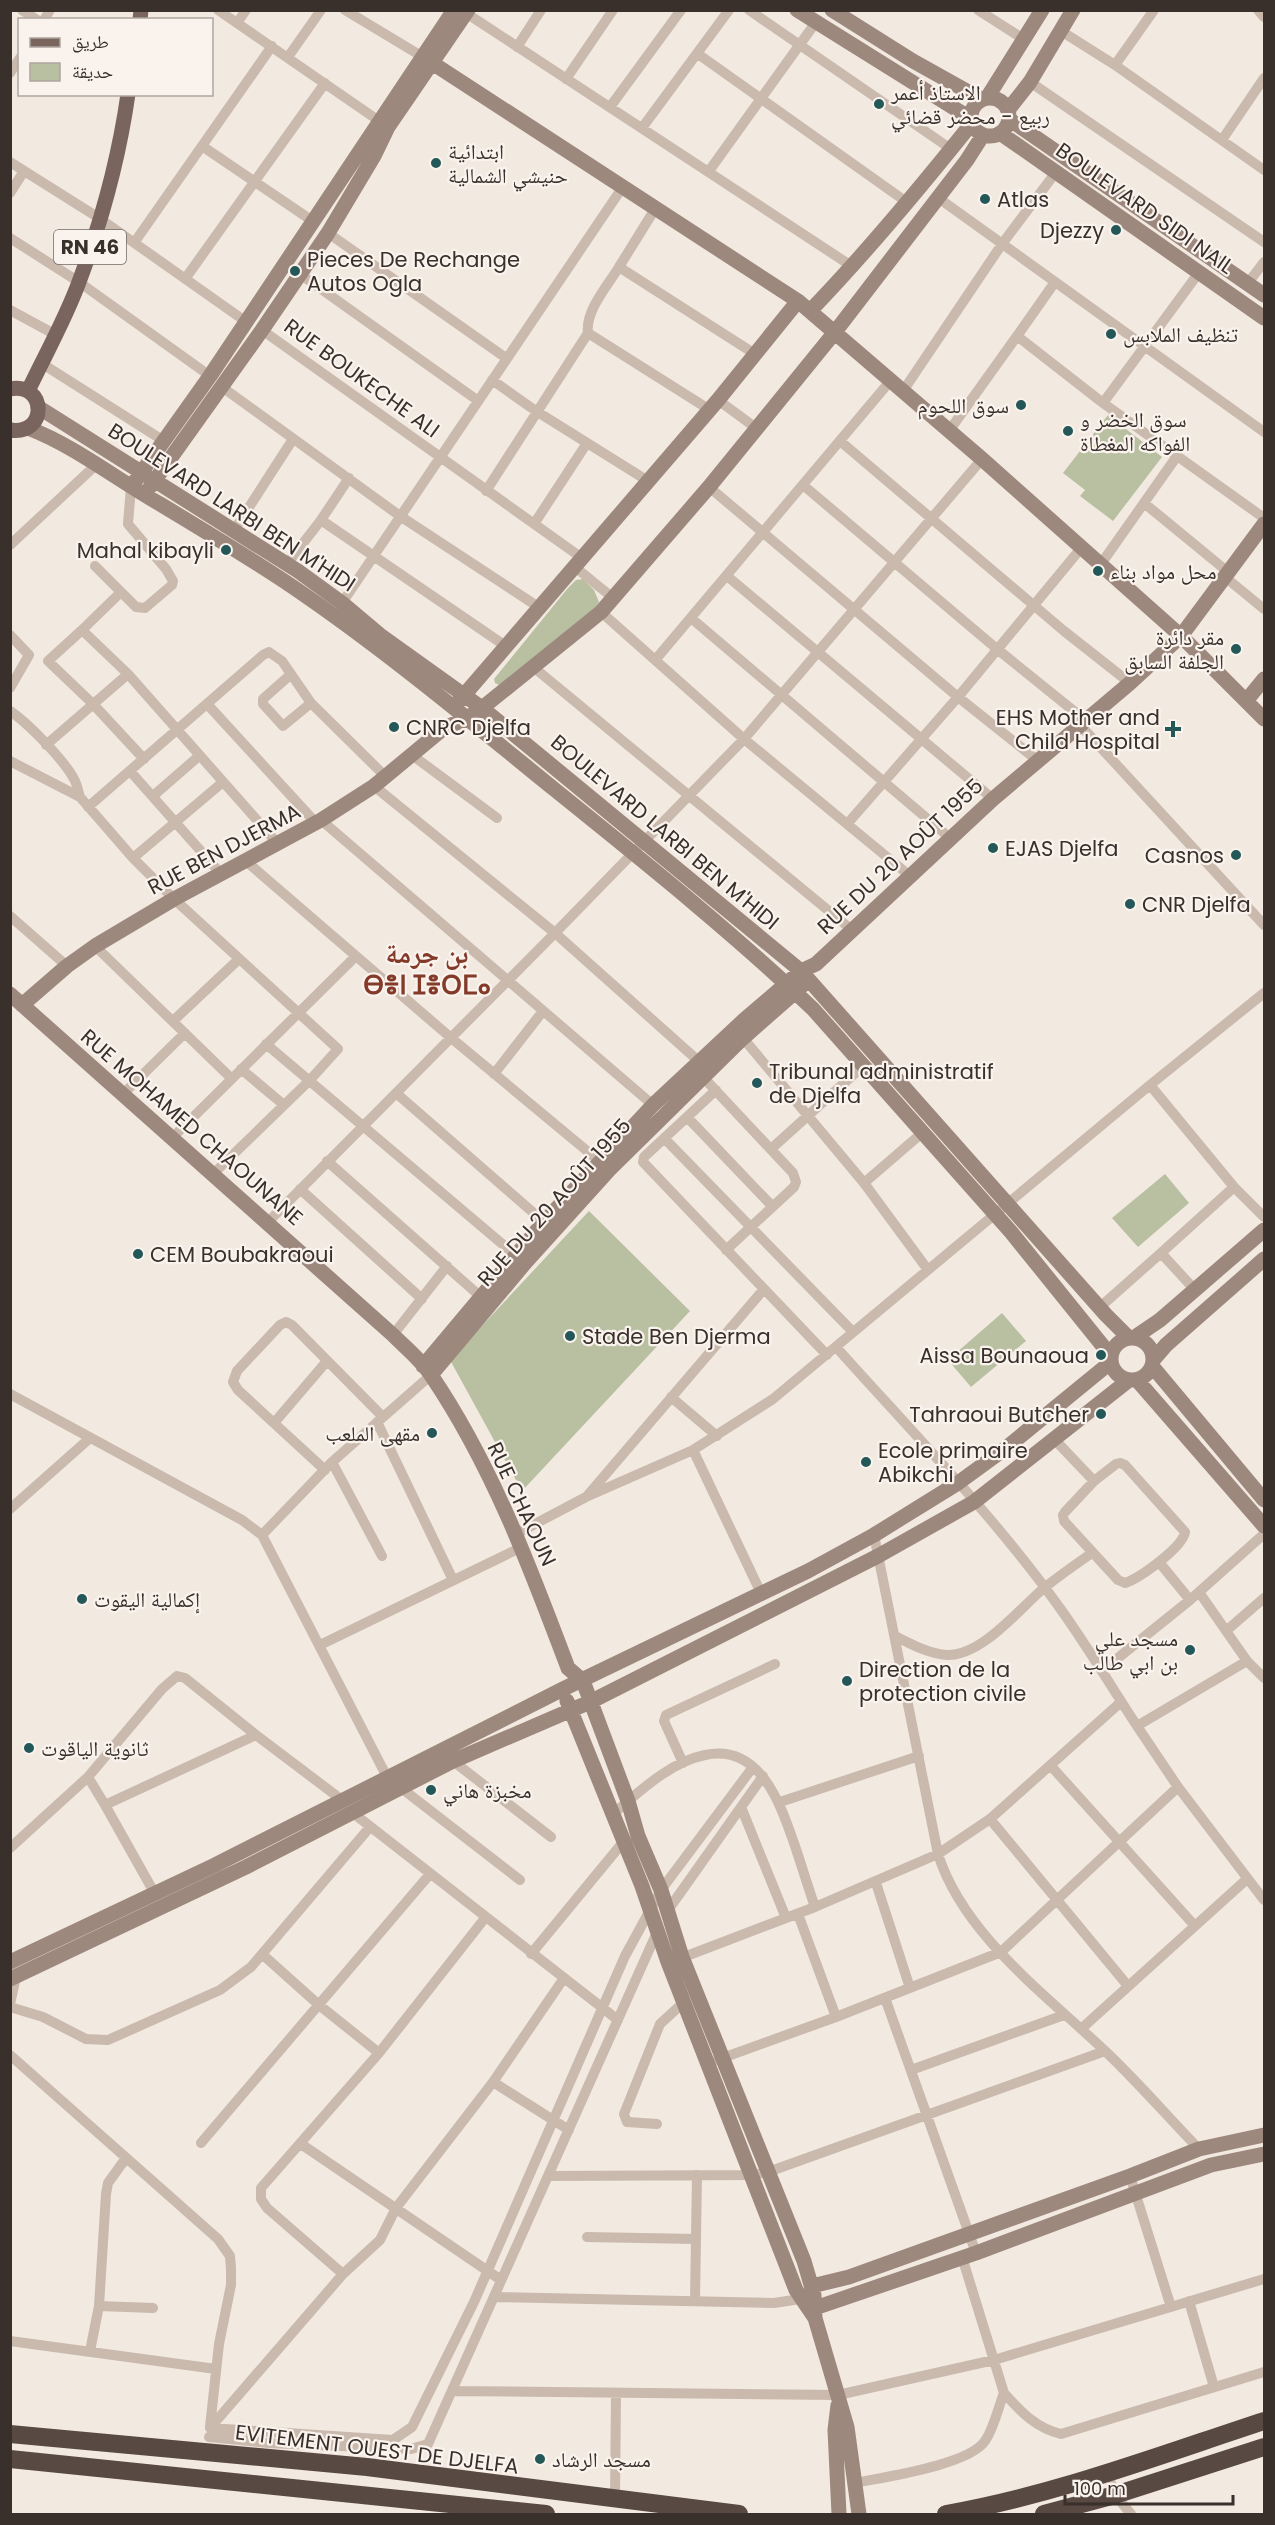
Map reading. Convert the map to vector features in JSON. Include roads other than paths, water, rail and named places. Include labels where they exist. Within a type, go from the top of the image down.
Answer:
[{"type":"highway","points":[[946,2514],[1013,2500],[1264,2421]]},
{"type":"highway","name":"EVITEMENT OUEST DE DJELFA","points":[[10,2434],[209,2439],[367,2467],[739,2514]]},
{"type":"highway","points":[[1044,2514],[1115,2495],[1264,2446]]},
{"type":"highway","points":[[10,2459],[546,2514]]},
{"type":"main road","name":"RN 46","points":[[15,389],[41,363],[79,282],[99,218],[128,96]]},
{"type":"main road","points":[[10,446],[19,430],[36,419],[38,407],[33,395],[15,389]]},
{"type":"street","points":[[218,10],[383,124]]},
{"type":"street","points":[[237,23],[246,10]]},
{"type":"street","points":[[288,57],[321,10]]},
{"type":"street","points":[[345,10],[428,60],[804,306],[1082,547],[1181,636],[1264,717]]},
{"type":"street","points":[[517,47],[541,10]]},
{"type":"street","points":[[566,79],[613,10]]},
{"type":"street","points":[[610,107],[681,10]]},
{"type":"street","points":[[642,128],[729,10]]},
{"type":"street","points":[[749,10],[951,149]]},
{"type":"street","points":[[797,10],[971,121],[983,135],[989,136],[1000,133],[1009,114],[1074,10]]},
{"type":"street","points":[[832,10],[913,61],[984,98],[998,99],[1009,114]]},
{"type":"street","points":[[978,10],[1025,40]]},
{"type":"street","points":[[453,708],[714,405],[754,354],[804,306],[853,267],[909,203],[971,121],[973,107],[984,98],[1025,40],[1042,10]]},
{"type":"street","points":[[1115,65],[1154,10]]},
{"type":"street","points":[[1258,10],[1264,16]]},
{"type":"street","points":[[95,566],[136,607],[145,608],[172,585],[173,581],[166,568],[130,528],[127,519],[129,505],[216,382],[246,321],[462,11],[853,267]]},
{"type":"street","points":[[709,171],[816,22]]},
{"type":"street","points":[[1061,31],[1115,65],[1264,170]]},
{"type":"street","points":[[134,243],[272,46]]},
{"type":"street","points":[[698,54],[909,203]]},
{"type":"street","points":[[1222,140],[1264,78]]},
{"type":"street","points":[[1030,82],[1264,242]]},
{"type":"street","points":[[185,279],[325,83]]},
{"type":"street","name":"BOULEVARD SIDI NAIL","points":[[1009,114],[1264,295]]},
{"type":"street","points":[[148,476],[164,441],[262,330],[328,233],[374,156],[383,124]]},
{"type":"street","name":"BOULEVARD SIDI NAIL","points":[[1000,133],[1264,318]]},
{"type":"street","name":"RUE BEN DJERMA","points":[[16,1000],[95,946],[174,899],[318,822],[380,781],[444,728],[482,708],[602,612],[709,487],[835,332],[967,160],[983,135]]},
{"type":"street","points":[[202,146],[314,222]]},
{"type":"street","points":[[10,162],[99,218],[246,321]]},
{"type":"street","points":[[10,193],[24,171]]},
{"type":"street","points":[[903,391],[1002,244],[1056,172]]},
{"type":"street","points":[[342,603],[622,188]]},
{"type":"street","points":[[937,197],[1264,432]]},
{"type":"street","points":[[486,491],[588,333],[591,314],[655,209]]},
{"type":"street","points":[[328,233],[506,358]]},
{"type":"street","points":[[10,238],[79,282],[400,516],[540,608]]},
{"type":"street","points":[[1248,283],[1264,262]]},
{"type":"street","points":[[619,267],[754,354]]},
{"type":"street","points":[[1103,403],[1200,271]]},
{"type":"street","points":[[300,274],[477,400]]},
{"type":"street","points":[[949,431],[1055,282]]},
{"type":"street","points":[[10,310],[56,335]]},
{"type":"street","name":"RUE BOUKECHE ALI","points":[[262,330],[534,524],[578,562],[613,598]]},
{"type":"street","points":[[588,333],[756,428]]},
{"type":"street","points":[[1017,336],[1103,403],[1264,518]]},
{"type":"street","points":[[41,363],[164,441]]},
{"type":"street","points":[[492,380],[648,481]]},
{"type":"street","points":[[656,659],[891,380]]},
{"type":"street","name":"BOULEVARD LARBI BEN M'HIDI","points":[[38,407],[287,564],[342,603],[380,635],[466,695],[639,847],[805,975],[1099,1308],[1132,1338]]},
{"type":"street","points":[[19,430],[42,434],[97,464],[295,588],[639,847],[791,988],[863,1066],[995,1214],[1111,1359],[1117,1374],[1133,1380],[1264,1526]]},
{"type":"street","points":[[233,532],[293,439]]},
{"type":"street","points":[[840,441],[1033,605],[1130,683]]},
{"type":"street","points":[[534,524],[587,442]]},
{"type":"street","points":[[1101,564],[1177,456]]},
{"type":"street","points":[[268,1222],[744,739],[982,459]]},
{"type":"street","points":[[10,545],[97,464]]},
{"type":"street","points":[[287,564],[321,520],[349,478]]},
{"type":"street","points":[[803,485],[1082,722],[1264,926]]},
{"type":"street","points":[[709,487],[1036,760]]},
{"type":"street","points":[[1144,503],[1264,609]]},
{"type":"street","points":[[321,520],[507,647]]},
{"type":"street","name":"RUE DU 20 AOÛT 1955","points":[[427,1370],[482,1297],[521,1259],[544,1222],[950,838],[1036,760],[1130,683],[1181,636],[1264,524]]},
{"type":"street","points":[[848,823],[958,697],[1082,547]]},
{"type":"street","points":[[727,576],[993,799]]},
{"type":"street","points":[[48,661],[121,592]]},
{"type":"street","points":[[602,612],[744,739],[910,876]]},
{"type":"street","points":[[691,618],[950,838]]},
{"type":"street","points":[[82,630],[128,675],[278,844]]},
{"type":"street","points":[[10,635],[29,655],[48,661],[93,704],[144,759]]},
{"type":"street","points":[[88,807],[178,732],[263,655],[269,652],[282,660],[311,703],[380,781],[555,933],[704,1070],[716,1090],[793,1173],[796,1182],[726,1250]]},
{"type":"street","points":[[10,688],[29,655]]},
{"type":"street","points":[[532,666],[852,930]]},
{"type":"street","points":[[46,746],[128,675]]},
{"type":"street","points":[[290,675],[263,699],[263,704],[283,726],[311,703]]},
{"type":"street","points":[[1246,701],[1264,679]]},
{"type":"street","points":[[208,705],[318,822],[654,1105]]},
{"type":"street","name":"RUE BEN DJERMA","points":[[444,728],[453,708]]},
{"type":"street","points":[[10,711],[20,717],[73,778],[80,797],[133,858],[174,899],[338,1049],[309,1081],[213,1174]]},
{"type":"street","points":[[412,755],[497,818]]},
{"type":"street","points":[[153,796],[200,756]]},
{"type":"street","points":[[10,761],[80,797]]},
{"type":"street","points":[[130,771],[222,874]]},
{"type":"street","points":[[133,858],[223,782]]},
{"type":"street","points":[[247,861],[450,1037],[604,1165]]},
{"type":"street","points":[[10,916],[67,966]]},
{"type":"street","points":[[95,946],[231,1078]]},
{"type":"street","points":[[172,1138],[356,956]]},
{"type":"street","points":[[173,1021],[239,959]]},
{"type":"street","name":"RUE DU 20 AOÛT 1955","points":[[427,1370],[654,1105],[704,1070],[742,1038],[791,988]]},
{"type":"street","points":[[320,1645],[453,1580],[586,1497],[693,1450],[773,1399],[1007,1203],[1264,993]]},
{"type":"street","name":"RUE MOHAMED CHAOUNANE","points":[[16,1000],[268,1222],[393,1335],[427,1370]]},
{"type":"street","points":[[494,1074],[543,1011]]},
{"type":"street","points":[[123,1094],[185,1033]]},
{"type":"street","points":[[742,1038],[864,1183],[928,1270]]},
{"type":"street","points":[[266,1044],[521,1259]]},
{"type":"street","points":[[771,1149],[863,1066]]},
{"type":"street","points":[[241,1069],[284,1105]]},
{"type":"street","points":[[1150,1085],[1234,1186],[1264,1217]]},
{"type":"street","points":[[716,1090],[644,1157],[643,1162],[827,1355]]},
{"type":"street","points":[[396,1093],[544,1222]]},
{"type":"street","points":[[687,1117],[772,1206]]},
{"type":"street","points":[[864,1183],[922,1133]]},
{"type":"street","points":[[664,1138],[853,1332]]},
{"type":"street","points":[[327,1161],[482,1297]]},
{"type":"street","points":[[1099,1308],[1234,1186]]},
{"type":"street","points":[[300,1189],[422,1299]]},
{"type":"street","points":[[10,1962],[155,1894],[874,1535],[958,1483],[1023,1435],[1111,1359],[1117,1344],[1132,1338],[1195,1290],[1264,1230]]},
{"type":"street","points":[[1161,1253],[1195,1290]]},
{"type":"street","points":[[370,1827],[262,1954],[239,1978],[220,1990],[108,2040],[86,2039],[43,2017],[10,2006],[14,1978],[246,1867],[453,1761],[590,1702],[878,1556],[974,1502],[1133,1380],[1149,1372],[1153,1362],[1166,1345],[1264,1259]]},
{"type":"street","points":[[393,1335],[447,1266]]},
{"type":"street","points":[[586,1497],[764,1289]]},
{"type":"street","points":[[382,1556],[329,1466],[274,1423],[232,1382],[237,1371],[280,1325],[286,1322],[327,1361],[379,1419],[453,1580]]},
{"type":"street","points":[[1132,1338],[1150,1347],[1153,1362],[1264,1500]]},
{"type":"street","points":[[836,1347],[958,1483],[1045,1588],[1102,1670],[1178,1787],[1264,1900]]},
{"type":"street","points":[[274,1423],[327,1361]]},
{"type":"street","points":[[262,1535],[427,1370]]},
{"type":"street","name":"RUE CHAOUN","points":[[427,1370],[483,1467],[519,1540],[568,1668],[583,1681]]},
{"type":"street","points":[[10,1394],[242,1520],[262,1535],[387,1777],[520,1880]]},
{"type":"street","points":[[671,1397],[717,1436]]},
{"type":"street","points":[[10,1509],[90,1438]]},
{"type":"street","points":[[1055,1440],[1094,1481]]},
{"type":"street","points":[[693,1450],[761,1593]]},
{"type":"street","points":[[1120,1462],[1183,1529],[1185,1535],[1159,1562],[1125,1583],[1118,1580],[1064,1521],[1063,1515],[1094,1481],[1120,1462]]},
{"type":"street","points":[[1102,1670],[1190,1600],[1264,1534]]},
{"type":"street","points":[[874,1535],[938,1854],[946,1879],[964,1907],[1001,1952],[1064,2015],[1105,2051],[1198,2148]]},
{"type":"street","points":[[895,1636],[937,1653],[948,1655],[966,1652],[984,1642],[1045,1588],[1092,1553]]},
{"type":"street","points":[[1159,1562],[1190,1600]]},
{"type":"street","points":[[1199,1592],[1255,1672],[1264,1678]]},
{"type":"street","points":[[1226,1631],[1264,1598]]},
{"type":"street","points":[[1137,1726],[1247,1661]]},
{"type":"street","points":[[683,1763],[664,1721],[666,1715],[775,1664]]},
{"type":"street","points":[[568,1668],[563,1689],[570,1710],[658,1930],[675,1960],[714,2062],[752,2175],[800,2299],[815,2313]]},
{"type":"street","points":[[10,1848],[88,1777],[162,1689],[177,1676],[184,1678],[342,1800]]},
{"type":"street","points":[[583,1681],[628,1801],[638,1836],[668,1910],[684,2002],[768,2172],[813,2286],[815,2313],[847,2427],[859,2514]]},
{"type":"street","points":[[675,1960],[876,1883],[938,1854],[990,1819],[1121,1701]]},
{"type":"street","points":[[105,1805],[256,1735]]},
{"type":"street","points":[[613,1814],[658,1777],[683,1763],[704,1755],[722,1753],[738,1757],[763,1776],[780,1802],[815,1907]]},
{"type":"street","points":[[780,1802],[919,1756]]},
{"type":"street","points":[[453,1761],[551,1837]]},
{"type":"street","points":[[1051,1766],[1195,1926]]},
{"type":"street","points":[[209,2439],[393,2440],[405,2434],[412,2427],[488,2271],[625,1956],[649,1908],[660,1890],[753,1767]]},
{"type":"street","points":[[209,2439],[411,2449],[428,2444],[668,1910],[763,1776]]},
{"type":"street","points":[[88,1777],[155,1894]]},
{"type":"street","points":[[714,2062],[1001,1952],[1178,1787]]},
{"type":"street","points":[[741,1807],[786,1918]]},
{"type":"street","points":[[353,1813],[618,2020]]},
{"type":"street","points":[[990,1819],[1128,1986]]},
{"type":"street","points":[[531,1954],[624,1841]]},
{"type":"street","points":[[201,2143],[430,1874]]},
{"type":"street","points":[[1081,2029],[1247,1879]]},
{"type":"street","points":[[876,1883],[910,1988]]},
{"type":"street","points":[[798,1914],[836,2017]]},
{"type":"street","points":[[343,2274],[261,2199],[261,2188],[379,2053],[485,1918]]},
{"type":"street","points":[[262,1954],[319,2005],[379,2053]]},
{"type":"street","points":[[209,2439],[343,2274],[380,2240],[396,2208],[493,2082],[564,1978]]},
{"type":"street","points":[[885,1998],[968,2234],[969,2255],[1004,2393],[1031,2420],[1045,2430],[1061,2434],[1264,2372]]},
{"type":"street","points":[[657,2124],[627,2122],[624,2114],[660,2024],[684,2002]]},
{"type":"street","points":[[911,2070],[1064,2015]]},
{"type":"street","points":[[548,2175],[752,2175],[768,2172],[1105,2051]]},
{"type":"street","points":[[10,2055],[218,2240],[230,2256],[231,2285],[216,2369],[209,2439]]},
{"type":"street","points":[[493,2082],[569,2130]]},
{"type":"street","points":[[813,2286],[849,2277],[1130,2176],[1198,2148],[1264,2135]]},
{"type":"street","points":[[301,2144],[501,2280]]},
{"type":"street","points":[[815,2313],[1212,2165],[1264,2154]]},
{"type":"street","points":[[90,2351],[99,2306],[108,2183],[126,2158]]},
{"type":"street","points":[[695,2301],[697,2175]]},
{"type":"street","points":[[1130,2176],[1171,2307]]},
{"type":"street","points":[[587,2237],[696,2239]]},
{"type":"street","points":[[452,2391],[838,2399],[994,2360],[1264,2279]]},
{"type":"street","points":[[494,2297],[774,2303],[800,2299]]},
{"type":"street","points":[[1189,2301],[1214,2387]]},
{"type":"street","points":[[99,2306],[153,2308]]},
{"type":"street","points":[[10,2341],[216,2369]]},
{"type":"street","points":[[855,2483],[929,2468],[977,2449],[986,2440],[1004,2393]]},
{"type":"street","points":[[615,2499],[616,2394]]},
{"type":"street","points":[[838,2399],[835,2430],[839,2514]]},
{"type":"street","points":[[1107,2472],[1115,2495],[1131,2514]]},
{"type":"place","name":"الاستاذ أعمر ربيع - محضر قضائي","points":[[879,104]]},
{"type":"place","name":"ابتدائية حنيشي الشمالية","points":[[436,163]]},
{"type":"place","name":"Atlas","points":[[985,199]]},
{"type":"place","name":"Djezzy","points":[[1116,230]]},
{"type":"place","name":"Pieces De Rechange Autos Ogla","points":[[295,271]]},
{"type":"place","name":"تنظيف الملابس","points":[[1111,334]]},
{"type":"place","name":"سوق اللحوم","points":[[1021,405]]},
{"type":"place","name":"سوق الخضر و الفواكه المغطاة","points":[[1068,431]]},
{"type":"place","name":"Mahal kibayli","points":[[226,550]]},
{"type":"place","name":"محل مواد بناء","points":[[1098,571]]},
{"type":"place","name":"مقر دائرة الجلفة السابق","points":[[1236,649]]},
{"type":"place","name":"CNRC Djelfa","points":[[394,727]]},
{"type":"place","name":"EHS Mother and Child Hospital","points":[[1173,729]]},
{"type":"place","name":"EJAS Djelfa","points":[[993,848]]},
{"type":"place","name":"Casnos","points":[[1236,855]]},
{"type":"place","name":"CNR Djelfa","points":[[1130,904]]},
{"type":"place","name":"Tribunal administratif de Djelfa","points":[[757,1083]]},
{"type":"place","name":"CEM Boubakraoui","points":[[138,1254]]},
{"type":"place","name":"Stade Ben Djerma","points":[[570,1336]]},
{"type":"place","name":"Aissa Bounaoua","points":[[1101,1355]]},
{"type":"place","name":"Tahraoui Butcher","points":[[1101,1414]]},
{"type":"place","name":"مقهى الملعب","points":[[432,1433]]},
{"type":"place","name":"Ecole primaire Abikchi","points":[[866,1462]]},
{"type":"place","name":"إكمالية اليقوت","points":[[82,1599]]},
{"type":"place","name":"مسجد علي بن ابي طالب","points":[[1190,1650]]},
{"type":"place","name":"Direction de la protection civile","points":[[847,1681]]},
{"type":"place","name":"ثانوية الياقوت","points":[[29,1748]]},
{"type":"place","name":"مخبزة هاني","points":[[431,1790]]},
{"type":"place","name":"مسجد الرشاد","points":[[540,2459]]},
{"type":"district","name":"بن جرمة ⴱⴻⵏ ⵊⴻⵔⵎⴰ","points":[[427,968]]}]
